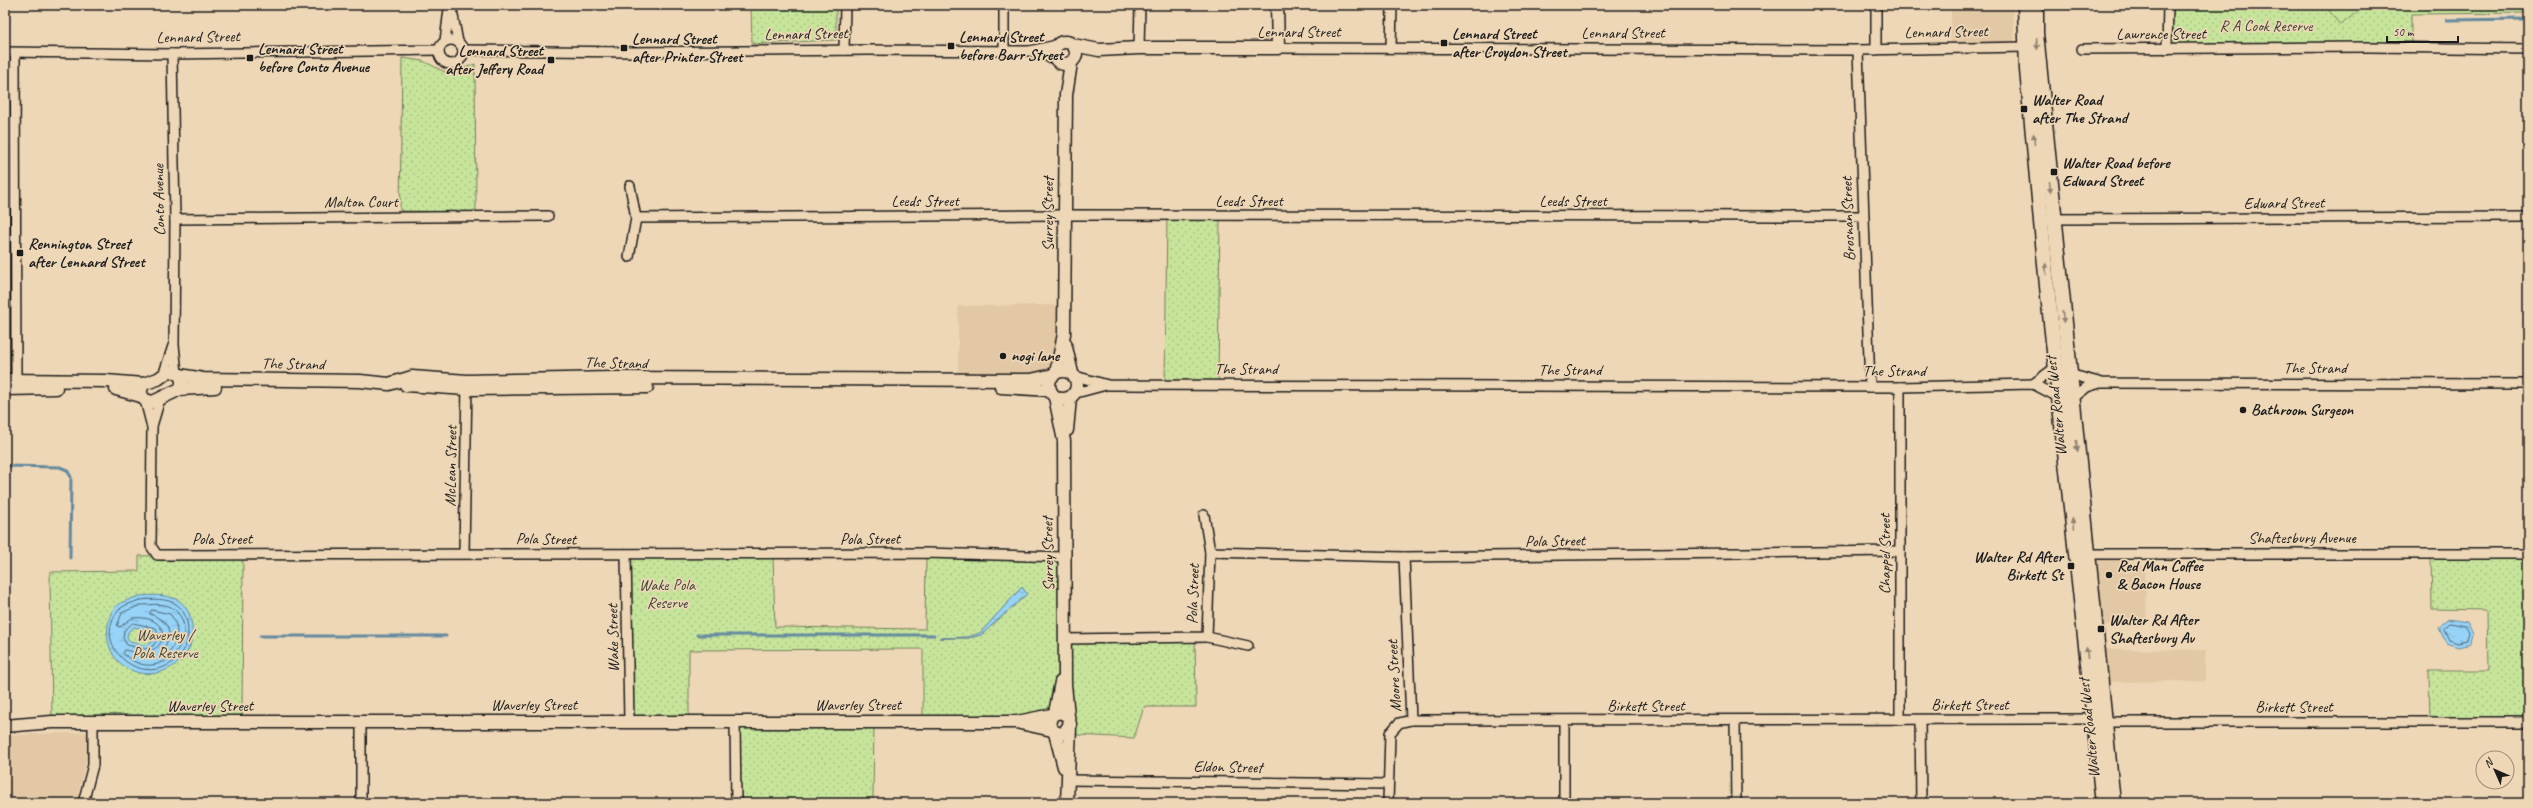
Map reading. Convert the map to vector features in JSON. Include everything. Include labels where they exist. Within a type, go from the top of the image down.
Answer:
[{"type":"main road","name":"Walter Road West","points":[[2025,5],[2026,47],[2047,219],[2069,374],[2066,398]]},
{"type":"main road","name":"Walter Road West","points":[[2036,5],[2036,33],[2057,366],[2066,398],[2099,721],[2102,803]]},
{"type":"main road","name":"Walter Road West","points":[[2099,721],[2114,803]]},
{"type":"street","points":[[450,5],[460,46],[461,58],[451,64],[440,58],[438,50],[445,41],[450,5]]},
{"type":"street","points":[[844,50],[845,5]]},
{"type":"street","points":[[1004,5],[1004,50]]},
{"type":"street","points":[[1139,48],[1140,5]]},
{"type":"street","points":[[1277,5],[1278,48]]},
{"type":"street","points":[[1391,48],[1392,5]]},
{"type":"street","points":[[1876,5],[1876,50]]},
{"type":"street","points":[[2167,49],[2168,5]]},
{"type":"street","points":[[445,41],[451,40],[460,46]]},
{"type":"street","name":"Lennard Street","points":[[460,46],[630,52],[844,50],[1030,51],[1065,42],[1073,46],[1099,50],[1139,48],[1876,50],[2026,47]]},
{"type":"street","points":[[1056,60],[1053,53],[1057,45]]},
{"type":"street","points":[[1073,46],[1073,60]]},
{"type":"street","name":"Lawrence Street","points":[[2082,49],[2370,47],[2528,49]]},
{"type":"street","name":"Lennard Street","points":[[5,52],[172,54],[438,50]]},
{"type":"street","name":"Lennard Street","points":[[1030,51],[1056,60],[1064,65],[1099,50]]},
{"type":"street","name":"Brosnan Street","points":[[1858,50],[1870,387]]},
{"type":"street","points":[[15,53],[11,384],[106,388],[143,393],[153,402],[160,399]]},
{"type":"street","name":"Conto Avenue","points":[[172,54],[175,219],[174,345],[178,374]]},
{"type":"street","name":"Surrey Street","points":[[1056,60],[1066,95]]},
{"type":"street","name":"Surrey Street","points":[[1073,60],[1066,95],[1063,215],[1064,334],[1073,375]]},
{"type":"street","points":[[630,186],[636,218],[630,257]]},
{"type":"street","name":"Leeds Street","points":[[636,218],[1063,215],[1863,216]]},
{"type":"street","name":"Malton Court","points":[[175,219],[548,216]]},
{"type":"street","name":"Edward Street","points":[[2047,219],[2528,217]]},
{"type":"street","name":"Surrey Street","points":[[1054,374],[1064,334]]},
{"type":"street","name":"Conto Avenue","points":[[164,373],[174,345]]},
{"type":"street","points":[[2033,384],[2057,366]]},
{"type":"street","name":"The Strand","points":[[164,373],[171,371],[203,380],[360,381],[389,384],[412,377],[467,385],[974,386],[1052,394]]},
{"type":"street","points":[[1063,371],[1073,375],[1078,385],[1073,396],[1063,400],[1052,394],[1049,382],[1054,374],[1063,371]]},
{"type":"street","points":[[143,393],[164,373]]},
{"type":"street","points":[[178,374],[182,381],[180,390]]},
{"type":"street","name":"The Strand","points":[[160,399],[180,390],[194,387],[390,391],[415,385],[424,387],[613,378],[1031,380],[1054,374]]},
{"type":"street","name":"The Strand","points":[[2069,374],[2102,383]]},
{"type":"street","name":"The Strand","points":[[1073,375],[1108,385],[1900,387],[2033,384],[2066,398],[2087,387],[2102,383],[2528,384]]},
{"type":"street","name":"McLean Street","points":[[464,552],[467,385]]},
{"type":"street","name":"The Strand","points":[[1073,396],[1108,385]]},
{"type":"street","name":"Chappel Street","points":[[1900,387],[1900,720]]},
{"type":"street","name":"Pola Street","points":[[143,393],[152,427],[151,546],[157,555],[464,552],[626,555],[926,553],[1064,557]]},
{"type":"street","name":"Surrey Street","points":[[1052,394],[1064,441]]},
{"type":"street","name":"Surrey Street","points":[[1067,803],[1069,721],[1065,666],[1064,441],[1073,396]]},
{"type":"street","name":"Pola Street","points":[[152,427],[160,399]]},
{"type":"street","name":"Pola Street","points":[[1204,515],[1210,552],[1207,637]]},
{"type":"street","name":"Pola Street","points":[[1210,552],[1404,557],[1900,552]]},
{"type":"street","name":"Shaftesbury Avenue","points":[[2082,554],[2528,554]]},
{"type":"street","name":"Wake Street","points":[[626,555],[629,721]]},
{"type":"street","name":"Moore Street","points":[[1388,803],[1390,733],[1400,723],[1412,720],[1404,557]]},
{"type":"street","name":"Pola Street","points":[[1066,639],[1207,637],[1248,646]]},
{"type":"street","name":"Surrey Street","points":[[1054,714],[1065,666]]},
{"type":"street","points":[[1064,713],[1069,721],[1064,733],[1053,732],[1049,723],[1054,714],[1064,713]]},
{"type":"street","name":"Waverley Street","points":[[5,719],[36,719],[52,722],[1017,722],[1054,714]]},
{"type":"street","name":"Birkett Street","points":[[1412,720],[2528,722]]},
{"type":"street","points":[[1920,720],[1920,803]]},
{"type":"street","points":[[735,721],[736,803]]},
{"type":"street","points":[[1564,721],[1564,803]]},
{"type":"street","points":[[1735,721],[1736,803]]},
{"type":"street","name":"Waverley Street","points":[[5,726],[37,725],[52,722]]},
{"type":"street","points":[[83,803],[93,765],[93,722]]},
{"type":"street","points":[[361,722],[361,803]]},
{"type":"street","name":"Waverley Street","points":[[1017,722],[1053,732]]},
{"type":"street","name":"Surrey Street","points":[[1053,732],[1067,780]]},
{"type":"street","name":"Eldon Street","points":[[1067,780],[1388,784]]},
{"type":"shaded area","points":[[1951,5],[2012,5],[2015,48],[1951,48]]},
{"type":"shaded area","points":[[1064,305],[1063,371],[1048,371],[1049,386],[958,387],[958,306]]},
{"type":"shaded area","points":[[2096,553],[2145,567],[2147,625],[2103,625]]},
{"type":"shaded area","points":[[2104,649],[2205,650],[2205,681],[2109,682]]},
{"type":"shaded area","points":[[93,732],[76,803],[5,803],[5,735]]},
{"type":"green space","points":[[751,5],[836,5],[836,40],[752,44]]},
{"type":"green space","name":"R A Cook Reserve","points":[[2168,5],[2528,5],[2528,13],[2411,14],[2411,48],[2167,49]]},
{"type":"green space","points":[[2325,5],[2358,5],[2362,9],[2340,25]]},
{"type":"green space","points":[[402,58],[423,61],[449,74],[475,64],[476,212],[400,211]]},
{"type":"green space","points":[[1167,215],[1220,216],[1218,385],[1165,385]]},
{"type":"green space","name":"Wake Pola Reserve","points":[[926,553],[1064,557],[1066,639],[1195,637],[1196,707],[1144,707],[1134,738],[1059,734],[1064,733],[1064,713],[1049,723],[923,721],[923,649],[689,650],[689,721],[629,721],[626,555],[773,555],[775,627],[925,629]],"holes":[[[1022,587],[1027,594],[981,635],[968,638],[939,638],[968,637],[980,633]]]},
{"type":"green space","name":"Waverley / Pola Reserve","points":[[243,554],[242,722],[52,722],[50,572],[139,571],[139,556]]},
{"type":"green space","points":[[2431,554],[2528,559],[2528,717],[2489,722],[2430,722],[2429,671],[2488,671],[2487,610],[2432,609]]},
{"type":"green space","points":[[735,721],[874,721],[873,799],[736,799]]},
{"type":"water","points":[[1022,587],[1027,594],[981,635],[968,638],[939,638],[968,637],[980,633]]},
{"type":"water","points":[[158,595],[178,600],[184,605],[191,618],[192,635],[189,649],[173,666],[160,672],[146,674],[133,671],[122,665],[113,655],[108,641],[108,625],[113,610],[124,601],[139,596]],"holes":[[[134,627],[153,631],[155,635],[151,643],[145,645],[130,642],[127,637],[128,632]]]},
{"type":"water","points":[[2447,619],[2467,622],[2473,634],[2471,644],[2458,647],[2446,643],[2439,628]]},
{"type":"waterway","points":[[2447,20],[2528,19]]},
{"type":"waterway","points":[[5,466],[60,467],[67,470],[71,477],[70,558]]},
{"type":"waterway","points":[[697,635],[934,635]]},
{"type":"waterway","points":[[260,636],[446,636]]},
{"type":"place","name":"Lennard Street after Croydon Street","points":[[1444,43]]},
{"type":"place","name":"Lennard Street before Barr Street","points":[[951,46]]},
{"type":"place","name":"Lennard Street after Printer Street","points":[[624,48]]},
{"type":"place","name":"Lennard Street before Conto Avenue","points":[[250,58]]},
{"type":"place","name":"Lennard Street after Jeffery Road","points":[[551,60]]},
{"type":"place","name":"Walter Road after The Strand","points":[[2024,109]]},
{"type":"place","name":"Walter Road before Edward Street","points":[[2054,172]]},
{"type":"place","name":"Rennington Street after Lennard Street","points":[[20,253]]},
{"type":"place","name":"nogi lane","points":[[1003,356]]},
{"type":"place","name":"Bathroom Surgeon","points":[[2243,410]]},
{"type":"place","name":"Walter Rd After Birkett St","points":[[2071,566]]},
{"type":"place","name":"Red Man Coffee & Bacon House","points":[[2109,575]]},
{"type":"place","name":"Walter Rd After Shaftesbury Av","points":[[2101,629]]}]
